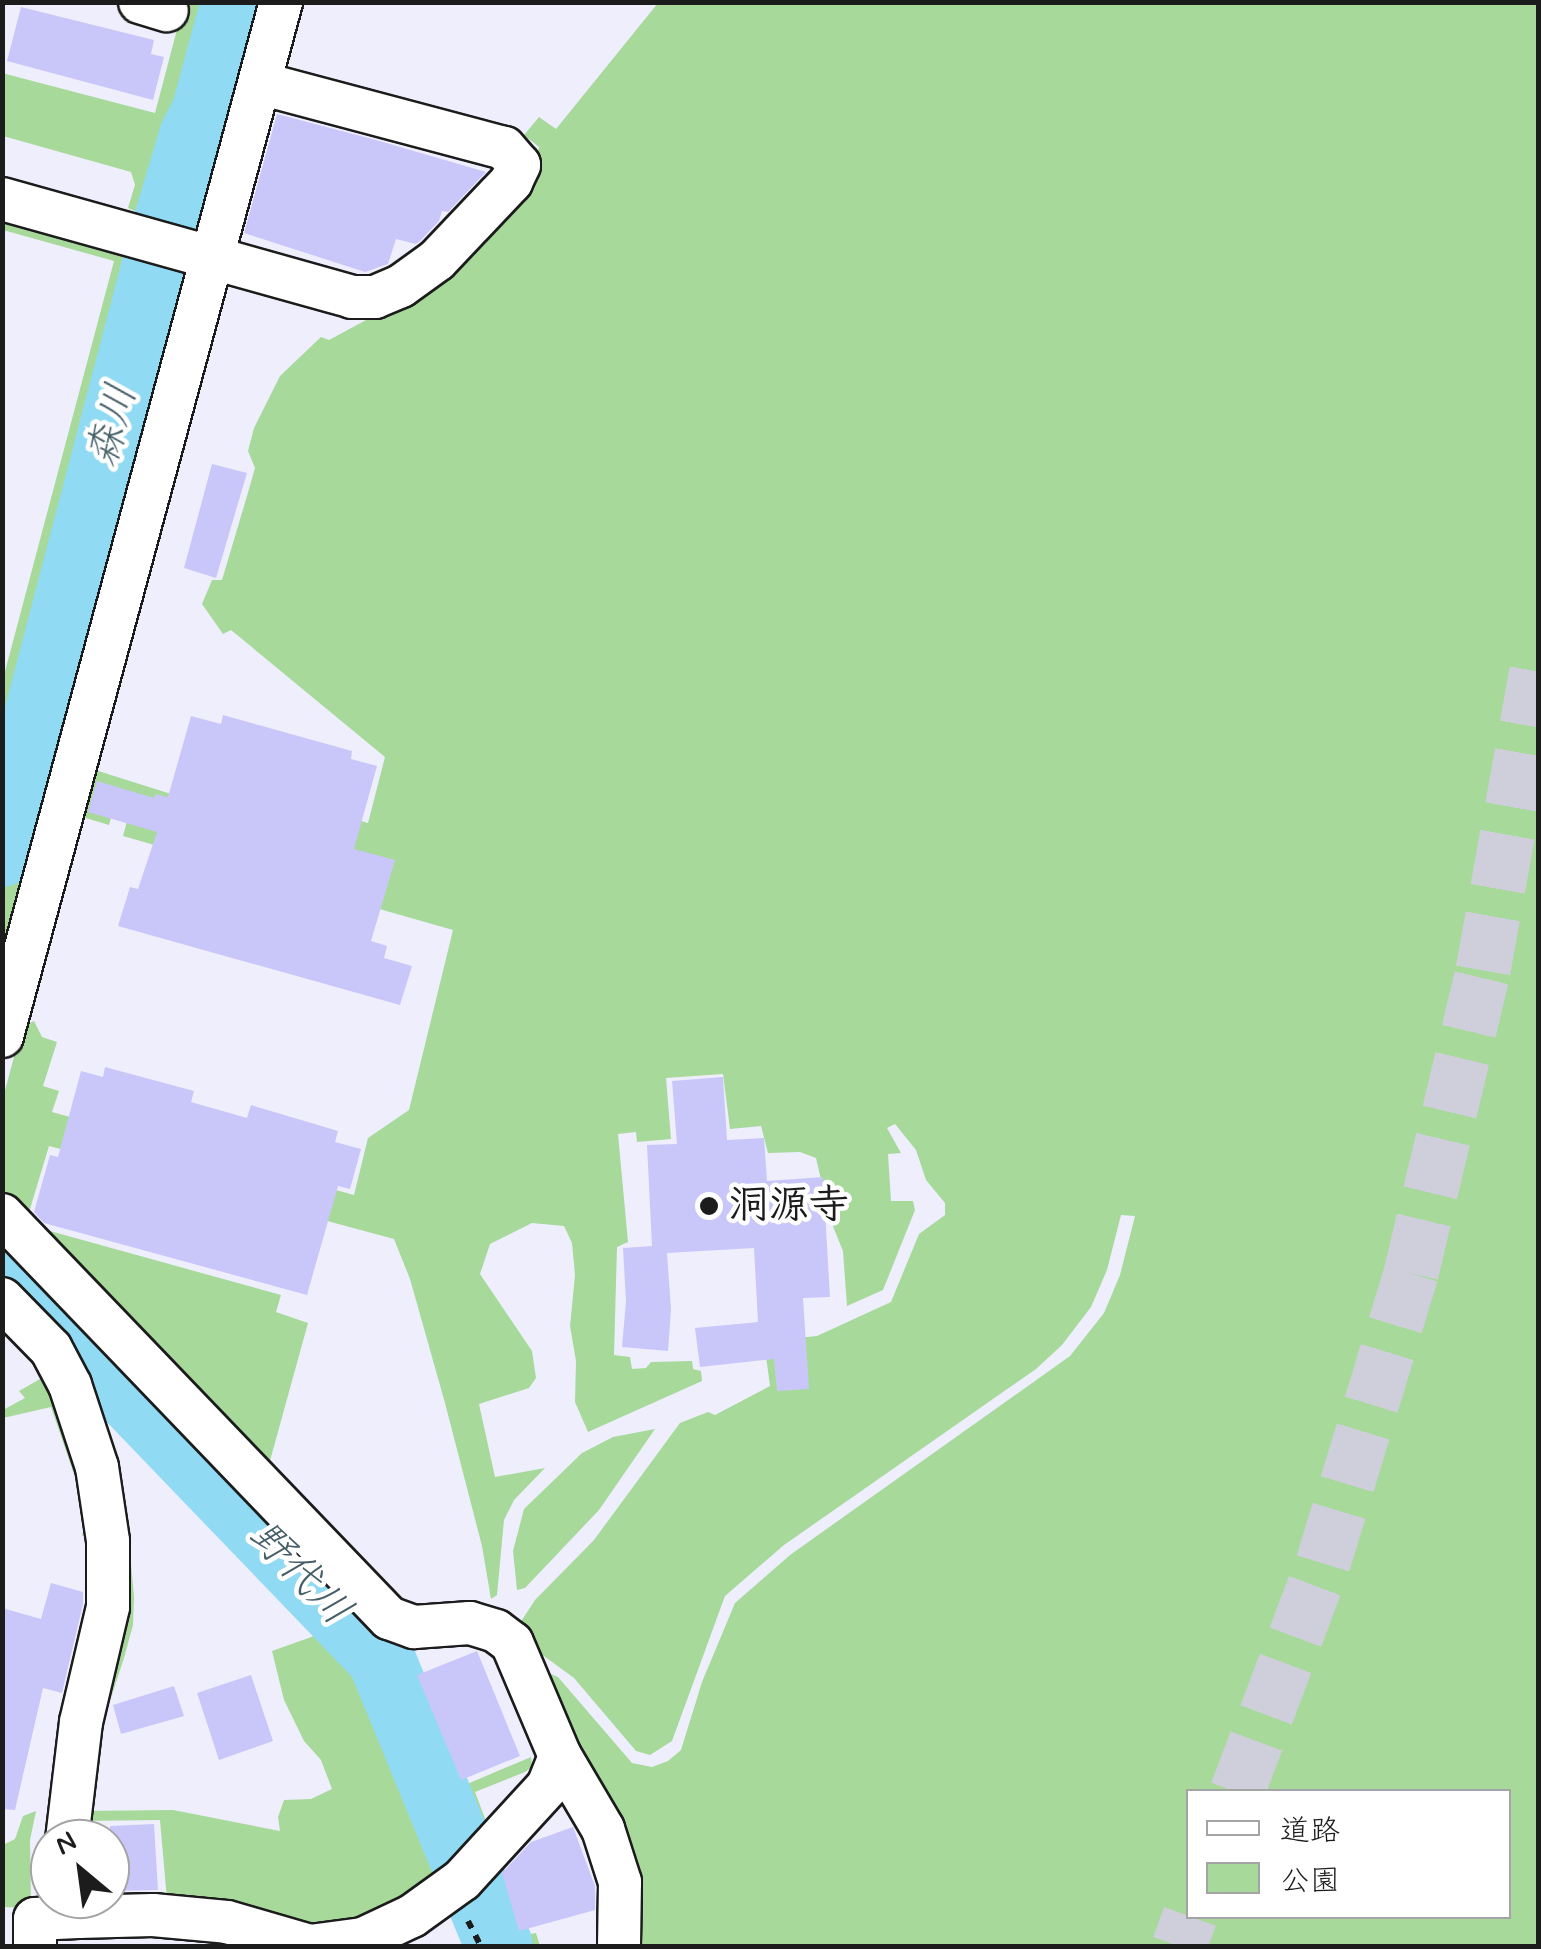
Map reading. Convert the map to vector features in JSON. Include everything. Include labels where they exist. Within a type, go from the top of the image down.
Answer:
[{"type":"street","points":[[2,1036],[201,252],[259,84],[280,2]]},
{"type":"street","points":[[2,199],[352,297],[375,297],[401,286],[438,260],[511,182],[519,166],[504,148],[259,84]]},
{"type":"street","points":[[2,1215],[70,1329],[389,1618],[414,1627],[470,1622],[496,1631],[512,1643],[560,1756],[602,1828],[620,1882],[619,1946]]},
{"type":"street","points":[[2,1299],[70,1329]]},
{"type":"street","points":[[69,1819],[81,1722],[108,1606],[108,1540],[89,1441],[70,1385],[70,1329]]},
{"type":"street","points":[[130,1914],[227,1922],[310,1946],[363,1939],[388,1929],[470,1872],[548,1786],[560,1756]]},
{"type":"green space","points":[[184,3],[218,3],[157,221],[128,208],[135,185],[131,172],[3,136],[2,73],[155,113]]},
{"type":"green space","points":[[251,3],[264,3],[204,212],[197,222],[178,227],[204,137],[217,129]]},
{"type":"green space","points":[[658,3],[1538,3],[1538,1946],[638,1946],[544,1671],[558,1677],[632,1763],[652,1767],[668,1761],[681,1750],[702,1682],[735,1603],[790,1555],[1070,1356],[1104,1313],[1120,1275],[1135,1216],[1121,1215],[1107,1270],[1091,1307],[1062,1345],[1036,1369],[784,1545],[725,1596],[672,1741],[650,1755],[636,1751],[574,1678],[533,1648],[520,1623],[535,1600],[594,1540],[680,1423],[708,1412],[715,1415],[770,1386],[764,1341],[817,1336],[891,1302],[919,1234],[945,1215],[945,1203],[926,1180],[916,1150],[895,1124],[887,1128],[901,1153],[888,1154],[891,1201],[913,1201],[915,1210],[883,1290],[847,1306],[843,1251],[830,1219],[816,1158],[800,1152],[768,1153],[761,1126],[730,1129],[723,1074],[666,1078],[671,1139],[637,1142],[636,1132],[618,1134],[628,1242],[617,1247],[614,1355],[630,1357],[632,1369],[646,1368],[651,1362],[692,1361],[693,1369],[701,1371],[702,1381],[588,1432],[575,1402],[576,1361],[570,1326],[575,1275],[572,1243],[564,1226],[532,1223],[490,1244],[480,1274],[532,1351],[536,1378],[529,1388],[479,1404],[495,1477],[545,1468],[514,1500],[504,1520],[497,1595],[491,1599],[482,1546],[445,1403],[410,1279],[394,1239],[49,1146],[27,1219],[3,1192],[3,1098],[22,1027],[34,1021],[42,1037],[57,1042],[43,1086],[59,1091],[52,1112],[354,1195],[368,1138],[409,1110],[453,930],[123,836],[133,799],[118,794],[109,825],[79,816],[92,769],[171,794],[178,769],[368,823],[385,757],[231,630],[223,634],[202,604],[212,580],[222,580],[255,468],[248,451],[254,428],[280,376],[321,337],[329,340],[394,305],[536,158],[539,147],[524,135],[539,117],[556,129]]},
{"type":"green space","points":[[3,221],[151,259],[3,823],[3,679],[114,261],[3,230]]},
{"type":"green space","points":[[165,273],[187,276],[3,983],[3,891]]},
{"type":"green space","points":[[32,1226],[281,1295],[276,1312],[308,1323],[268,1468]]},
{"type":"green space","points":[[87,1325],[411,1648],[417,1664],[411,1667],[460,1787],[531,1757],[532,1767],[525,1772],[475,1792],[492,1837],[472,1859],[394,1662],[80,1332]]},
{"type":"green space","points":[[97,1371],[381,1669],[461,1869],[362,1932],[168,1911],[160,1820],[80,1819],[79,1811],[173,1810],[280,1831],[278,1817],[284,1800],[311,1799],[332,1789],[321,1760],[304,1741],[284,1700],[272,1651],[331,1630],[110,1408],[100,1414],[126,1508],[134,1597],[133,1625],[124,1658],[110,1701],[101,1705],[87,1379]]},
{"type":"green space","points":[[52,1372],[99,1530],[82,1536],[86,1523],[79,1489],[51,1407],[3,1418],[3,1410],[25,1398],[19,1391]]},
{"type":"green space","points":[[655,1429],[599,1510],[525,1588],[517,1590],[513,1551],[524,1509],[582,1453],[613,1437]]},
{"type":"green space","points":[[36,1811],[34,1819],[30,1819],[30,1908],[3,1907],[3,1845],[15,1839],[23,1816]]},
{"type":"green space","points":[[497,1857],[519,1936],[536,1933],[540,1946],[507,1946],[479,1875]]},
{"type":"building","points":[[21,7],[154,40],[151,54],[164,57],[153,100],[7,61]]},
{"type":"building","points":[[277,114],[486,172],[448,212],[442,211],[439,221],[420,241],[416,244],[396,239],[388,264],[365,272],[244,233]]},
{"type":"building","points":[[212,464],[247,473],[216,578],[184,568]]},
{"type":"building","points":[[223,715],[352,751],[351,759],[377,766],[354,849],[395,860],[371,941],[387,946],[384,958],[412,966],[400,1005],[118,926],[130,887],[138,889],[157,832],[88,812],[97,781],[154,798],[155,794],[168,797],[191,716],[221,724]]},
{"type":"building","points":[[105,1067],[194,1091],[191,1102],[247,1118],[251,1105],[338,1131],[335,1142],[361,1149],[350,1189],[338,1186],[307,1295],[44,1223],[34,1212],[50,1155],[58,1157],[81,1071],[103,1077]]},
{"type":"building","points":[[723,1077],[727,1140],[764,1138],[767,1181],[823,1177],[830,1297],[803,1298],[809,1389],[777,1391],[774,1359],[700,1367],[695,1328],[758,1322],[754,1248],[667,1253],[671,1309],[668,1351],[622,1347],[626,1301],[623,1248],[652,1246],[647,1145],[677,1144],[672,1081]]},
{"type":"building","points":[[51,1583],[83,1592],[83,1604],[62,1693],[43,1688],[15,1810],[2,1809],[2,1608],[41,1619]]},
{"type":"building","points":[[477,1651],[520,1756],[461,1780],[417,1675]]},
{"type":"building","points":[[251,1675],[273,1741],[219,1760],[197,1693]]},
{"type":"building","points":[[174,1686],[184,1716],[121,1734],[113,1705]]},
{"type":"building","points":[[154,1824],[158,1890],[130,1891],[130,1825]]},
{"type":"building","points":[[573,1827],[595,1886],[595,1910],[519,1931],[502,1873],[531,1842]]},
{"type":"waterway","name":"森川","points":[[2,853],[165,230],[193,136],[206,110],[235,2]]},
{"type":"waterway","name":"野代川","points":[[2,1264],[381,1658],[499,1946]]},
{"type":"tunnel","points":[[1238,1789],[1323,1563],[1411,1273],[1483,970],[1538,664]]},
{"type":"tunnel","points":[[1179,1946],[1189,1919]]},
{"type":"place","name":"洞源寺","points":[[709,1206]]}]
